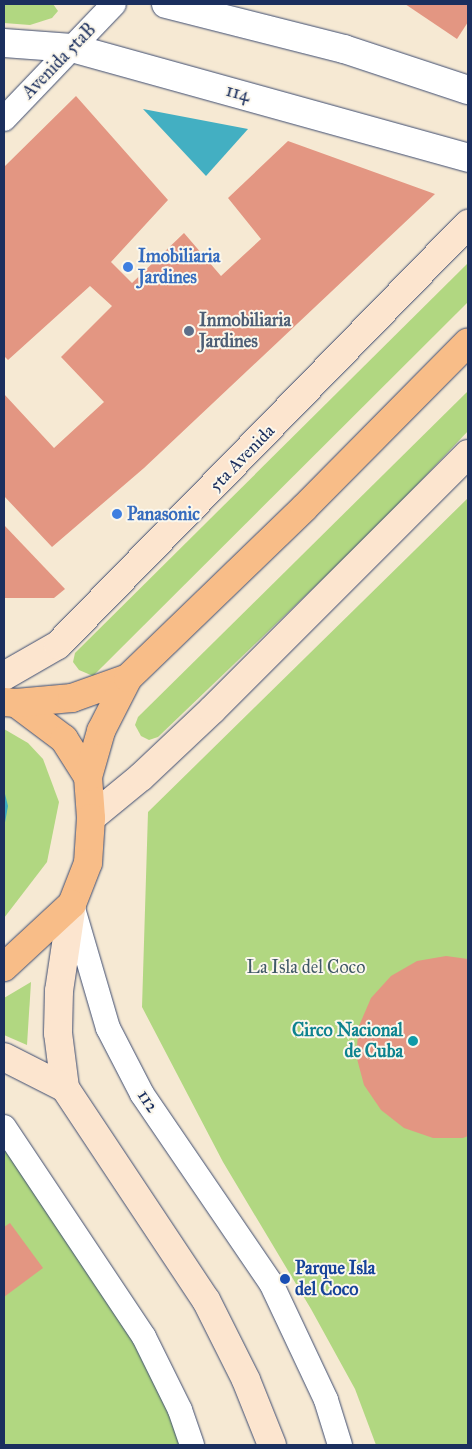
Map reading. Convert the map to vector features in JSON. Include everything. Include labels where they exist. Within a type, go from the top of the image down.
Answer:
[{"type":"highway","points":[[4,967],[72,904],[88,863],[91,818],[88,777],[101,731],[128,678],[304,508],[468,342]]},
{"type":"highway","points":[[10,702],[72,698],[128,678]]},
{"type":"highway","points":[[10,702],[64,739],[88,777]]},
{"type":"main road","name":"5ta Avenida","points":[[4,676],[58,645],[468,224]]},
{"type":"main road","points":[[91,818],[140,777],[212,710],[468,454]]},
{"type":"main road","points":[[72,904],[59,990],[58,1034],[65,1088],[206,1300],[246,1380],[272,1445]]},
{"type":"main road","points":[[4,1057],[65,1088]]},
{"type":"street","name":"Avenida 5taB","points":[[4,119],[114,4]]},
{"type":"street","points":[[166,4],[344,50],[468,90]]},
{"type":"street","name":"114","points":[[4,43],[72,48],[468,158]]},
{"type":"street","name":"112","points":[[72,904],[108,1028],[142,1094],[271,1283],[326,1400],[340,1445]]},
{"type":"street","points":[[4,1127],[144,1337],[180,1410],[192,1445]]},
{"type":"green space","points":[[4,4],[53,4],[58,11],[52,18],[30,25],[4,23]]},
{"type":"green space","points":[[468,263],[468,302],[93,676],[79,670],[73,662],[75,653]]},
{"type":"green space","points":[[468,391],[468,431],[379,525],[158,737],[149,740],[141,736],[135,725],[138,717]]},
{"type":"green space","name":"La Isla del Coco","points":[[468,498],[468,1445],[376,1445],[355,1389],[311,1309],[223,1162],[142,1007],[148,812]]},
{"type":"green space","points":[[4,729],[28,743],[43,759],[59,802],[47,862],[4,918]]},
{"type":"green space","points":[[31,982],[27,1045],[4,1035],[4,998]]},
{"type":"green space","points":[[4,1127],[144,1337],[191,1445],[4,1445]]},
{"type":"water","points":[[143,109],[248,129],[206,176]]},
{"type":"water","points":[[4,790],[8,806],[4,828]]},
{"type":"building","points":[[405,4],[468,4],[468,22],[457,39]]},
{"type":"building","name":"Inmobiliaria Jardines","points":[[76,96],[168,200],[111,262],[132,283],[184,233],[221,276],[261,239],[228,198],[288,141],[435,194],[144,468],[52,547],[4,496],[4,394],[54,448],[104,402],[61,357],[112,306],[90,286],[8,360],[4,356],[4,167]]},
{"type":"building","points":[[4,525],[65,589],[54,598],[4,598]]},
{"type":"building","name":"Circo Nacional de Cuba","points":[[446,956],[468,959],[468,1136],[463,1138],[433,1138],[404,1128],[381,1110],[364,1085],[356,1055],[359,1026],[371,998],[391,976],[417,961]]},
{"type":"building","points":[[10,1223],[43,1268],[4,1297],[4,1227]]},
{"type":"place","name":"Imobiliaria Jardines","points":[[128,267]]},
{"type":"place","name":"Inmobiliaria Jardines","points":[[189,331]]},
{"type":"place","name":"Panasonic","points":[[117,514]]},
{"type":"place","name":"Circo Nacional de Cuba","points":[[413,1041]]},
{"type":"place","name":"Parque Isla del Coco","points":[[285,1279]]}]
